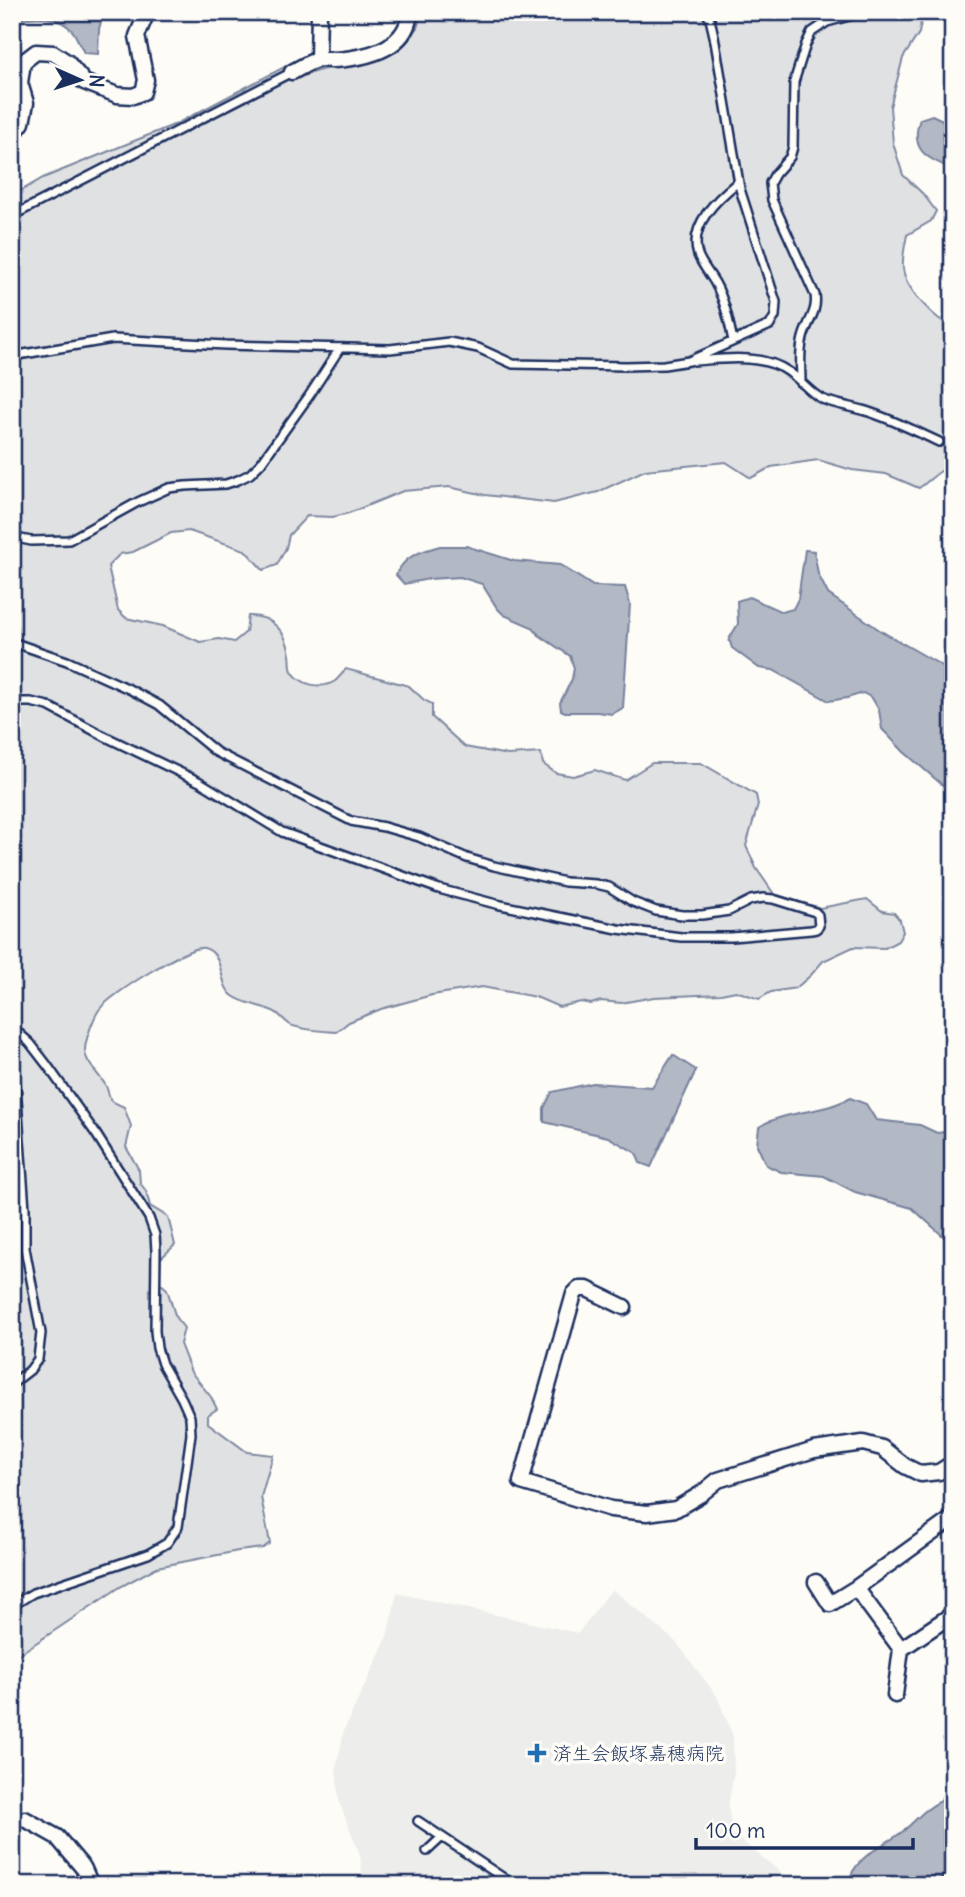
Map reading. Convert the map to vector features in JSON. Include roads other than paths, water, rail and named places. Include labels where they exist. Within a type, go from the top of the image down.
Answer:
[{"type":"street","points":[[12,136],[22,123],[26,103],[20,83],[23,62],[36,52],[53,53],[67,62],[84,82],[117,95],[133,96],[143,92],[146,80],[137,36],[147,12]]},
{"type":"street","points":[[318,59],[319,12]]},
{"type":"street","points":[[292,72],[318,59],[333,60],[373,54],[398,40],[409,25],[410,12]]},
{"type":"street","points":[[624,1307],[587,1289],[579,1289],[573,1294],[521,1482],[611,1509],[647,1513],[676,1509],[718,1480],[814,1450],[863,1443],[882,1448],[905,1466],[921,1474],[939,1472],[953,1463]]},
{"type":"street","points":[[816,1582],[830,1604],[953,1518]]},
{"type":"street","points":[[856,1588],[901,1649],[895,1695]]},
{"type":"street","points":[[901,1649],[953,1614]]},
{"type":"street","points":[[25,1819],[57,1837],[84,1870],[91,1885]]},
{"type":"lane","points":[[689,361],[770,325],[775,316],[776,302],[738,182],[710,19],[706,12]]},
{"type":"lane","points":[[801,383],[800,353],[803,337],[815,312],[815,295],[772,200],[770,183],[790,157],[793,146],[794,82],[812,32],[827,22],[864,12]]},
{"type":"lane","points":[[12,216],[292,72]]},
{"type":"lane","points":[[733,341],[716,285],[699,256],[696,243],[705,217],[719,197],[738,182]]},
{"type":"lane","points":[[12,356],[113,339],[390,349],[449,342],[478,348],[513,364],[664,365],[741,358],[767,362],[788,371],[823,399],[871,412],[939,442]]},
{"type":"lane","points":[[12,537],[31,541],[69,540],[169,488],[226,484],[250,474],[261,463],[309,396],[340,348]]},
{"type":"lane","points":[[12,642],[67,661],[139,694],[159,705],[216,752],[351,821],[418,837],[467,858],[494,866],[565,882],[609,887],[633,902],[656,911],[702,915],[729,911],[751,900],[763,898],[817,913],[819,926],[811,930],[732,937],[681,937],[618,929],[496,904],[439,889],[282,832],[201,782],[48,706],[13,701],[12,721]]},
{"type":"lane","points":[[12,1027],[30,1043],[47,1065],[96,1134],[149,1219],[155,1235],[156,1251],[157,1348],[162,1364],[190,1418],[191,1434],[178,1527],[167,1543],[148,1553],[33,1593],[12,1606]]},
{"type":"lane","points":[[12,1076],[16,1086],[25,1209],[24,1248],[41,1332],[38,1359],[30,1370],[12,1384]]},
{"type":"lane","points":[[418,1821],[514,1885]]},
{"type":"lane","points":[[427,1851],[442,1837]]},
{"type":"place","name":"済生会飯塚嘉穂病院","points":[[537,1753]]}]
